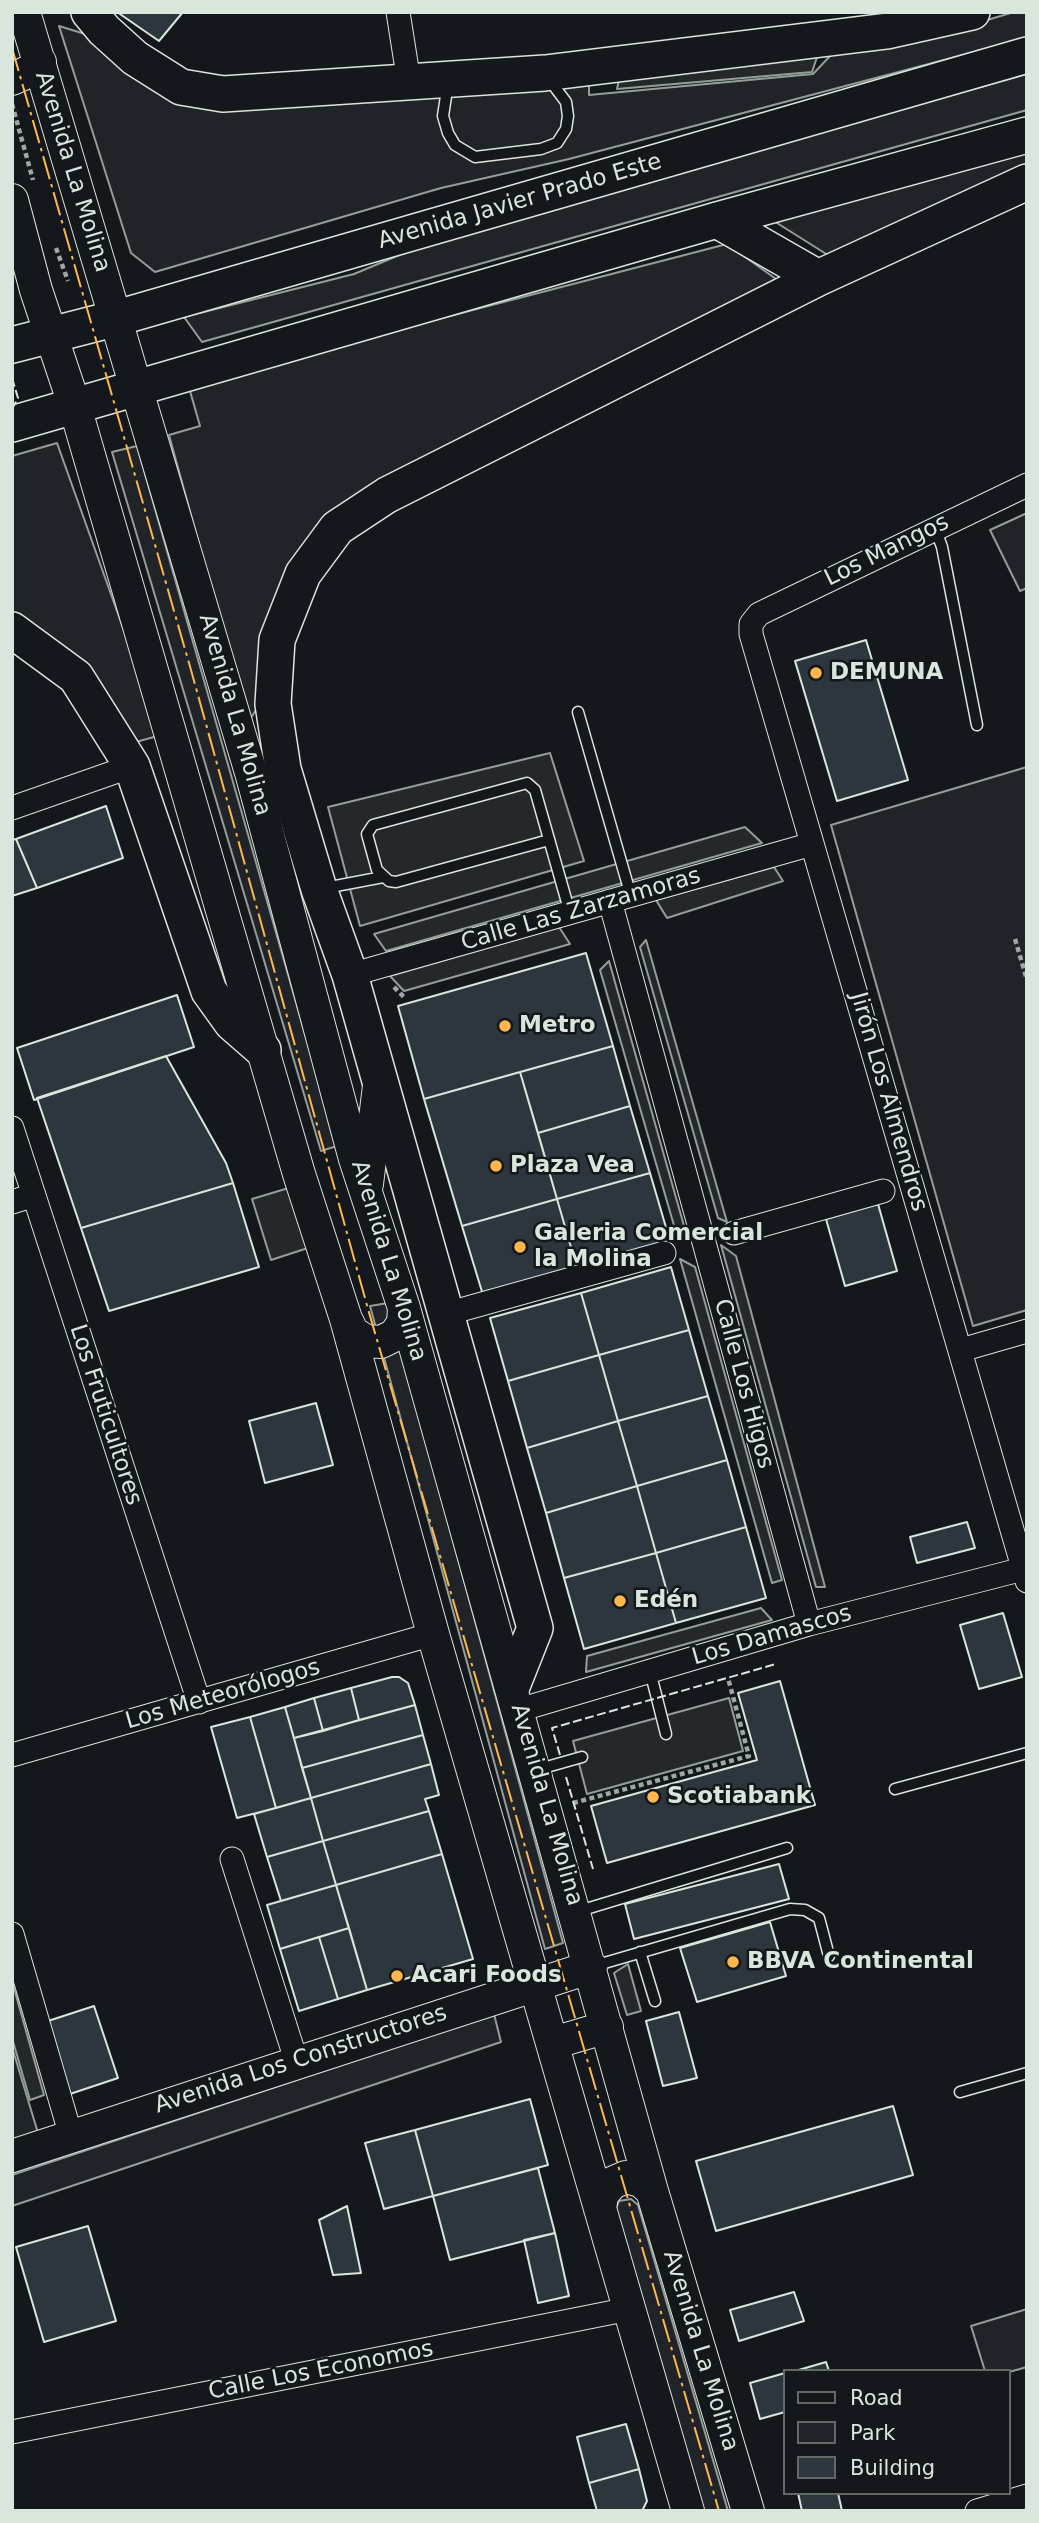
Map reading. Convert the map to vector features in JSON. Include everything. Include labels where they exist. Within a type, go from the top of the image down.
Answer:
[{"type":"main road","name":"Avenida La Molina","points":[[24,12],[117,318],[285,898],[366,1192],[404,1308],[576,1912],[652,2191],[748,2511]]},
{"type":"main road","points":[[89,12],[104,30],[135,58],[181,87],[234,93],[545,72],[887,31],[972,12]]},
{"type":"main road","name":"Avenida Javier Prado Este","points":[[12,345],[117,318],[1027,55]]},
{"type":"main road","points":[[12,79],[30,71],[40,62]]},
{"type":"main road","points":[[12,424],[716,220],[1027,135]]},
{"type":"main road","points":[[515,1698],[535,1628],[349,975],[319,889],[283,769],[273,704],[277,640],[303,574],[338,528],[387,495],[818,278],[1027,182]]},
{"type":"main road","points":[[12,200],[263,1050],[346,1319],[433,1634],[688,2511]]},
{"type":"main road","points":[[716,220],[818,278]]},
{"type":"main road","points":[[12,630],[76,677],[132,766],[209,991],[227,1017],[263,1050]]},
{"type":"main road","points":[[285,898],[319,889]]},
{"type":"main road","points":[[366,1192],[380,1081]]},
{"type":"main road","points":[[346,1319],[353,1333],[366,1341],[381,1342],[395,1335],[403,1323],[404,1308]]},
{"type":"main road","name":"Avenida Los Constructores","points":[[12,2156],[591,1967]]},
{"type":"main road","points":[[553,2043],[607,2026]]},
{"type":"main road","points":[[600,2210],[602,2195],[612,2183],[626,2177],[641,2180],[652,2191]]},
{"type":"street","points":[[398,12],[409,82]]},
{"type":"street","name":"Los Mangos","points":[[751,624],[760,614],[1027,485]]},
{"type":"street","name":"Jirón Los Almendros","points":[[751,624],[751,634],[1026,1572]]},
{"type":"street","points":[[12,808],[132,766]]},
{"type":"street","name":"Calle Las Zarzamoras","points":[[349,975],[812,844]]},
{"type":"street","name":"Calle Los Higos","points":[[620,898],[809,1623]]},
{"type":"street","name":"Los Fruticultores","points":[[12,1128],[23,1199],[199,1702]]},
{"type":"street","points":[[734,1233],[883,1191]]},
{"type":"street","points":[[446,1314],[664,1253]]},
{"type":"street","points":[[961,1350],[1027,1331]]},
{"type":"street","name":"Los Damascos","points":[[515,1698],[650,1671],[809,1623],[1026,1572]]},
{"type":"street","name":"Los Meteorólogos","points":[[12,1755],[433,1634]]},
{"type":"street","points":[[232,1859],[297,2063]]},
{"type":"street","points":[[12,1934],[71,2136]]},
{"type":"street","name":"Calle Los Economos","points":[[12,2432],[629,2309]]},
{"type":"street","points":[[977,2511],[1027,2497]]},
{"type":"lane","points":[[449,79],[443,116],[455,145],[475,157],[541,149],[557,143],[566,129],[569,116],[566,102],[545,72]]},
{"type":"lane","points":[[935,528],[942,547],[977,725]]},
{"type":"lane","points":[[578,712],[620,898]]},
{"type":"lane","points":[[549,839],[396,882],[383,877],[377,870],[367,834],[373,825],[527,783],[535,790],[549,839],[570,913]]},
{"type":"lane","points":[[319,889],[383,877]]},
{"type":"lane","points":[[650,1671],[666,1734]]},
{"type":"lane","points":[[895,1789],[1027,1753]]},
{"type":"lane","points":[[536,1770],[582,1757]]},
{"type":"lane","points":[[576,1912],[787,1848]]},
{"type":"lane","points":[[591,1967],[790,1909],[805,1910],[818,1918],[829,1956]]},
{"type":"lane","points":[[639,1952],[655,2001]]},
{"type":"lane","points":[[960,2092],[1027,2073]]},
{"type":"path","points":[[1015,939],[1027,980]]},
{"type":"path","points":[[387,980],[406,999]]},
{"type":"path","points":[[573,1803],[749,1756],[728,1678]]},
{"type":"green space","points":[[1014,12],[1027,12],[1027,38],[569,159],[441,188],[155,272],[131,253],[59,26],[98,38],[143,76],[589,85],[589,95],[813,74],[831,55],[934,36]]},
{"type":"green space","points":[[1027,74],[1027,110],[202,342],[184,317],[354,274],[433,241]]},
{"type":"green space","points":[[1027,144],[1027,167],[831,257],[769,218]]},
{"type":"green space","points":[[727,244],[776,279],[398,471],[327,521],[258,707],[248,722],[169,435],[200,426],[188,384]]},
{"type":"green space","points":[[57,443],[158,726],[154,737],[136,742],[12,613],[12,456]]},
{"type":"green space","points":[[137,446],[337,1146],[321,1151],[112,452]]},
{"type":"green space","points":[[1027,513],[1027,588],[1020,591],[990,530]]},
{"type":"green space","points":[[1027,767],[1027,1310],[973,1326],[831,825]]},
{"type":"green space","points":[[388,1303],[563,1943],[545,1949],[370,1306]]},
{"type":"green space","points":[[494,2014],[501,2042],[12,2206],[12,2175]]},
{"type":"green space","points":[[12,2047],[38,2133],[12,2141]]},
{"type":"green space","points":[[631,2199],[638,2205],[728,2511],[703,2511],[616,2209],[619,2201]]},
{"type":"green space","points":[[1027,2309],[1027,2367],[1011,2371],[1011,2369],[984,2369],[971,2326]]},
{"type":"shaded area","points":[[819,51],[812,72],[617,89],[621,71]]},
{"type":"shaded area","points":[[550,753],[584,861],[360,926],[328,807]]},
{"type":"shaded area","points":[[745,827],[762,843],[386,951],[374,934]]},
{"type":"shaded area","points":[[774,867],[783,881],[667,918],[656,900]]},
{"type":"shaded area","points":[[559,927],[570,944],[404,991],[390,976]]},
{"type":"shaded area","points":[[646,940],[727,1222],[718,1218],[640,947]]},
{"type":"shaded area","points":[[609,961],[686,1233],[675,1229],[600,970]]},
{"type":"shaded area","points":[[292,1187],[311,1247],[271,1260],[252,1199]]},
{"type":"shaded area","points":[[721,1245],[736,1256],[825,1587],[816,1587]]},
{"type":"shaded area","points":[[680,1259],[695,1267],[782,1580],[772,1583]]},
{"type":"shaded area","points":[[761,1608],[772,1620],[586,1672],[587,1656]]},
{"type":"shaded area","points":[[729,1698],[743,1751],[587,1794],[573,1741]]},
{"type":"shaded area","points":[[628,1964],[641,2011],[627,2015],[614,1973]]},
{"type":"shaded area","points":[[12,1981],[44,2095],[30,2100],[12,2038]]},
{"type":"building","points":[[117,12],[183,12],[159,41]]},
{"type":"building","points":[[866,640],[908,780],[837,801],[795,661]]},
{"type":"building","points":[[106,806],[123,858],[37,888],[16,839]]},
{"type":"building","points":[[16,839],[37,888],[12,896],[12,840]]},
{"type":"building","name":"Metro","points":[[586,953],[613,1046],[424,1099],[398,1006]]},
{"type":"building","points":[[177,995],[194,1047],[34,1100],[17,1048]]},
{"type":"building","points":[[613,1046],[630,1106],[538,1133],[520,1072]]},
{"type":"building","points":[[166,1056],[226,1163],[233,1183],[81,1228],[37,1098]]},
{"type":"building","name":"Plaza Vea","points":[[520,1072],[557,1199],[462,1226],[424,1099]]},
{"type":"building","points":[[630,1106],[650,1173],[557,1199],[538,1133]]},
{"type":"building","points":[[650,1173],[670,1241],[577,1268],[557,1199]]},
{"type":"building","points":[[233,1183],[259,1267],[109,1311],[81,1228]]},
{"type":"building","name":"Galeria Comercial la Molina","points":[[557,1199],[577,1268],[483,1295],[462,1226]]},
{"type":"building","points":[[878,1204],[897,1271],[845,1286],[826,1219]]},
{"type":"building","points":[[671,1267],[689,1330],[599,1355],[581,1293]]},
{"type":"building","points":[[581,1293],[599,1355],[508,1381],[490,1318]]},
{"type":"building","points":[[689,1330],[708,1396],[618,1421],[599,1355]]},
{"type":"building","points":[[599,1355],[618,1421],[527,1448],[508,1381]]},
{"type":"building","points":[[708,1396],[727,1460],[637,1486],[618,1421]]},
{"type":"building","points":[[316,1403],[333,1465],[265,1483],[249,1421]]},
{"type":"building","points":[[618,1421],[637,1486],[546,1513],[527,1448]]},
{"type":"building","points":[[727,1460],[746,1527],[656,1553],[637,1486]]},
{"type":"building","points":[[637,1486],[656,1553],[564,1578],[546,1513]]},
{"type":"building","points":[[967,1522],[975,1548],[917,1563],[910,1537]]},
{"type":"building","points":[[746,1527],[766,1598],[676,1623],[656,1553]]},
{"type":"building","name":"Edén","points":[[656,1553],[676,1623],[584,1649],[564,1578]]},
{"type":"building","points":[[1003,1613],[1022,1677],[979,1689],[960,1625]]},
{"type":"building","points":[[399,1677],[408,1683],[415,1705],[359,1720],[351,1688]]},
{"type":"building","points":[[780,1681],[815,1805],[607,1863],[591,1806],[757,1760],[738,1693]]},
{"type":"building","points":[[351,1688],[359,1720],[323,1731],[314,1698]]},
{"type":"building","points":[[314,1698],[323,1731],[294,1738],[285,1707]]},
{"type":"building","points":[[415,1705],[423,1735],[302,1768],[294,1738]]},
{"type":"building","points":[[285,1707],[311,1798],[276,1808],[250,1717]]},
{"type":"building","points":[[250,1717],[276,1808],[237,1818],[211,1727]]},
{"type":"building","points":[[423,1735],[431,1764],[311,1798],[302,1768]]},
{"type":"building","points":[[431,1764],[439,1795],[425,1799],[429,1811],[323,1841],[311,1798]]},
{"type":"building","points":[[311,1798],[323,1841],[267,1857],[254,1814]]},
{"type":"building","points":[[429,1811],[442,1854],[336,1885],[323,1841]]},
{"type":"building","points":[[323,1841],[336,1885],[281,1901],[267,1857]]},
{"type":"building","points":[[442,1854],[473,1959],[367,1990],[336,1885]]},
{"type":"building","points":[[779,1864],[789,1899],[634,1939],[625,1904]]},
{"type":"building","points":[[336,1885],[349,1928],[280,1949],[267,1905]]},
{"type":"building","name":"BBVA Continental","points":[[770,1922],[786,1976],[697,2002],[680,1948]]},
{"type":"building","points":[[349,1928],[367,1990],[338,1999],[319,1937]]},
{"type":"building","points":[[319,1937],[338,1999],[299,2011],[280,1949]]},
{"type":"building","points":[[94,2006],[118,2078],[70,2094],[45,2022]]},
{"type":"building","points":[[679,2012],[697,2078],[663,2086],[646,2021]]},
{"type":"building","points":[[530,2099],[548,2165],[433,2196],[415,2130]]},
{"type":"building","points":[[893,2106],[913,2175],[716,2231],[696,2161]]},
{"type":"building","points":[[415,2130],[433,2196],[384,2209],[365,2143]]},
{"type":"building","points":[[538,2168],[555,2233],[450,2260],[433,2196]]},
{"type":"building","points":[[347,2206],[361,2273],[333,2275],[319,2220]]},
{"type":"building","points":[[88,2226],[116,2321],[44,2342],[16,2247]]},
{"type":"building","points":[[555,2233],[569,2296],[538,2303],[524,2240]]},
{"type":"building","points":[[794,2292],[804,2321],[739,2341],[730,2310]]},
{"type":"building","points":[[826,2362],[828,2369],[802,2369]]},
{"type":"building","points":[[783,2374],[783,2413],[760,2419],[750,2383]]},
{"type":"building","points":[[626,2424],[639,2469],[589,2483],[577,2437]]},
{"type":"building","points":[[639,2469],[647,2501],[642,2511],[597,2511],[589,2483]]},
{"type":"building","points":[[798,2495],[838,2495],[842,2511],[802,2511]]},
{"type":"fence","points":[[12,378],[18,398],[12,409]]},
{"type":"fence","points":[[560,1755],[552,1728],[776,1664]]},
{"type":"fence","points":[[566,1777],[593,1869]]},
{"type":"power","points":[[12,48],[191,670],[368,1309],[719,2511]]},
{"type":"place","name":"DEMUNA","points":[[816,673]]},
{"type":"place","name":"Metro","points":[[505,1026]]},
{"type":"place","name":"Plaza Vea","points":[[496,1166]]},
{"type":"place","name":"Galeria Comercial la Molina","points":[[520,1247]]},
{"type":"place","name":"Edén","points":[[620,1601]]},
{"type":"place","name":"Scotiabank","points":[[653,1797]]},
{"type":"place","name":"BBVA Continental","points":[[733,1962]]},
{"type":"place","name":"Acari Foods","points":[[397,1976]]}]
